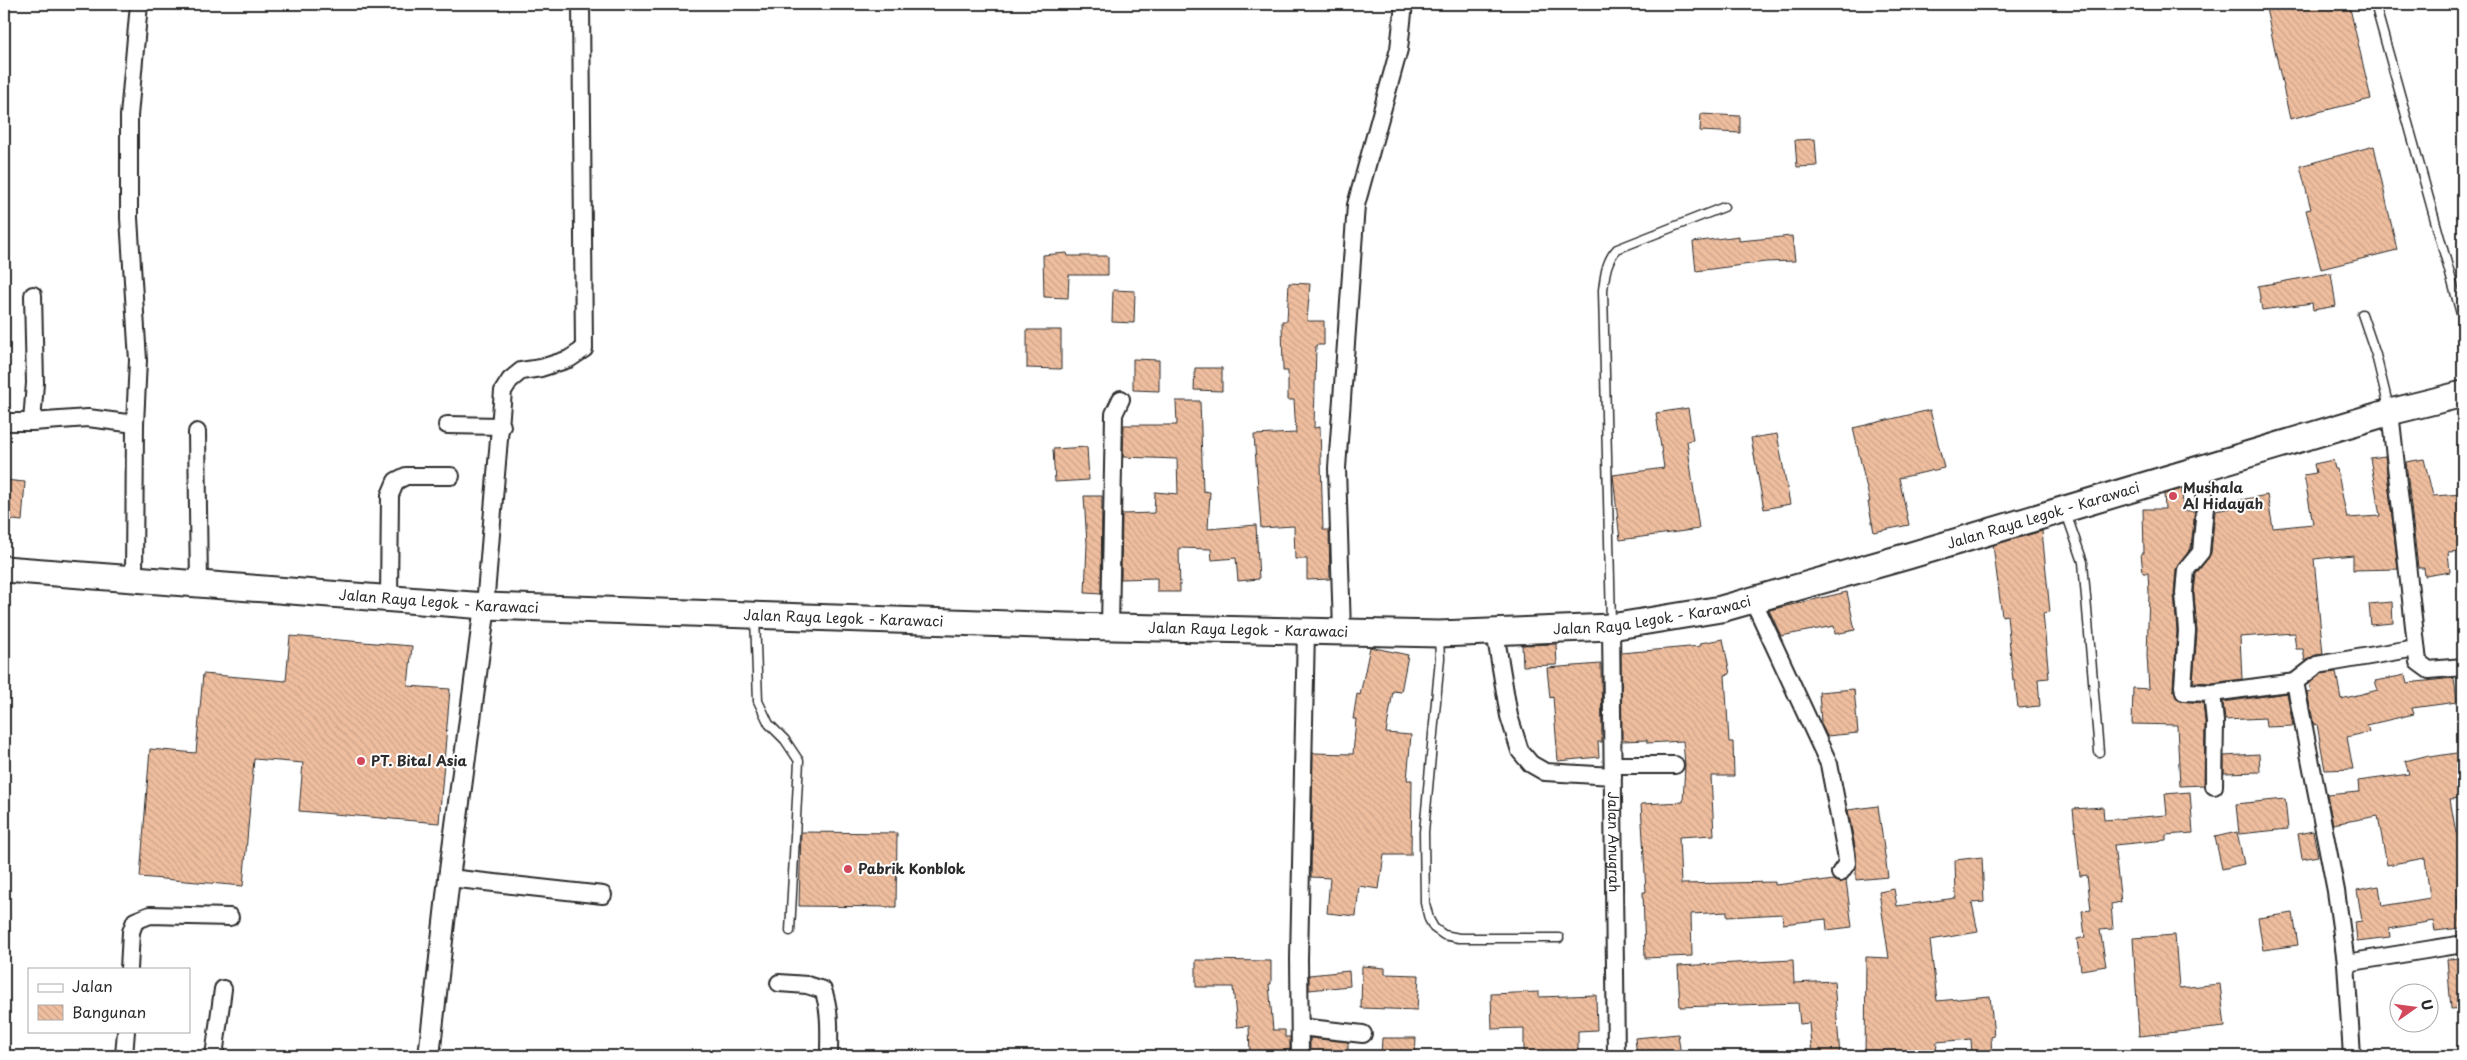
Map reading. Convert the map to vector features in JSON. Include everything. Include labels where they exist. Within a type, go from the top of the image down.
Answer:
[{"type":"main road","name":"Jalan Raya Legok - Karawaci","points":[[4,569],[484,606],[1110,627],[1439,634],[1611,627],[1721,609],[2202,469],[2390,412],[2463,394]]},
{"type":"street","points":[[134,580],[135,424],[138,360],[129,218],[129,116],[139,4]]},
{"type":"street","points":[[429,1056],[449,878],[484,606],[502,426],[503,391],[510,380],[522,371],[542,368],[569,359],[584,349],[581,4]]},
{"type":"street","points":[[1342,631],[1337,468],[1356,205],[1399,49],[1404,4]]},
{"type":"street","points":[[32,422],[35,383],[33,295]]},
{"type":"street","points":[[1110,627],[1114,414],[1121,399]]},
{"type":"street","points":[[2390,412],[2418,662],[2429,670],[2463,667]]},
{"type":"street","points":[[4,422],[88,418],[135,424]]},
{"type":"street","points":[[447,425],[502,426]]},
{"type":"street","points":[[197,432],[199,584]]},
{"type":"street","points":[[2202,469],[2205,507],[2201,552],[2186,570],[2184,593],[2187,631],[2184,692],[2212,693],[2296,682],[2317,665],[2416,648]]},
{"type":"street","points":[[389,599],[390,496],[396,481],[406,476],[451,476]]},
{"type":"street","points":[[1753,600],[1829,764],[1847,863],[1840,873]]},
{"type":"street","name":"Jalan Anugrah","points":[[1611,627],[1616,1056]]},
{"type":"street","points":[[1300,1056],[1306,630]]},
{"type":"street","points":[[1495,632],[1509,716],[1520,751],[1531,764],[1545,772],[1613,771],[1675,765]]},
{"type":"street","points":[[2296,682],[2336,890],[2346,963],[2352,1056]]},
{"type":"street","points":[[2212,693],[2215,722],[2214,786]]},
{"type":"street","points":[[449,878],[603,895]]},
{"type":"street","points":[[129,968],[131,932],[135,921],[141,917],[150,915],[230,917]]},
{"type":"street","points":[[2346,963],[2463,944]]},
{"type":"street","points":[[778,983],[807,984],[823,990],[827,1000],[830,1027],[829,1056]]},
{"type":"street","points":[[214,1056],[222,989]]},
{"type":"street","points":[[1300,1027],[1363,1034]]},
{"type":"street","points":[[124,1056],[126,1032]]},
{"type":"lane","points":[[2375,4],[2463,321]]},
{"type":"lane","points":[[1611,627],[1603,290],[1606,267],[1610,257],[1617,250],[1724,207]]},
{"type":"lane","points":[[2362,314],[2376,355],[2390,412]]},
{"type":"lane","points":[[2064,509],[2083,562],[2099,752]]},
{"type":"lane","points":[[754,615],[758,701],[769,724],[785,740],[798,761],[790,931]]},
{"type":"lane","points":[[1439,634],[1440,658],[1424,832],[1425,903],[1429,919],[1434,928],[1444,935],[1459,938],[1559,938]]},
{"type":"building","points":[[2265,4],[2349,4],[2371,99],[2290,119]]},
{"type":"building","points":[[1701,114],[1740,116],[1740,133],[1700,131]]},
{"type":"building","points":[[1815,139],[1817,166],[1797,167],[1795,140]]},
{"type":"building","points":[[2374,146],[2397,250],[2321,269],[2306,210],[2311,209],[2300,166]]},
{"type":"building","points":[[1739,236],[1739,241],[1792,236],[1795,261],[1766,262],[1696,271],[1693,242]]},
{"type":"building","points":[[1067,253],[1068,256],[1108,256],[1108,275],[1069,275],[1068,298],[1044,297],[1043,255]]},
{"type":"building","points":[[2331,273],[2336,306],[2313,310],[2312,303],[2262,310],[2258,286]]},
{"type":"building","points":[[1289,283],[1310,284],[1307,321],[1324,321],[1324,345],[1316,345],[1314,428],[1320,427],[1323,530],[1329,530],[1330,579],[1307,580],[1307,559],[1295,559],[1294,526],[1261,528],[1254,435],[1296,433],[1294,400],[1288,400],[1288,371],[1283,371],[1282,321],[1287,321]]},
{"type":"building","points":[[1113,290],[1135,291],[1134,323],[1112,322]]},
{"type":"building","points":[[1027,330],[1061,330],[1061,369],[1027,368]]},
{"type":"building","points":[[1133,359],[1159,360],[1159,391],[1133,390]]},
{"type":"building","points":[[1195,368],[1222,368],[1222,391],[1194,390]]},
{"type":"building","points":[[1176,401],[1200,401],[1203,491],[1210,492],[1208,529],[1256,525],[1259,579],[1238,581],[1236,558],[1212,560],[1211,549],[1179,548],[1180,592],[1157,592],[1157,578],[1121,579],[1122,514],[1154,513],[1155,492],[1178,494],[1177,459],[1123,457],[1124,425],[1177,425]]},
{"type":"building","points":[[1688,408],[1693,440],[1687,441],[1699,529],[1620,540],[1613,475],[1664,468],[1656,413]]},
{"type":"building","points":[[1930,410],[1944,468],[1899,478],[1909,525],[1874,532],[1868,502],[1870,502],[1853,428]]},
{"type":"building","points":[[1777,434],[1790,504],[1764,509],[1751,438]]},
{"type":"building","points":[[1087,447],[1089,480],[1055,482],[1053,449]]},
{"type":"building","points":[[2385,456],[2398,569],[2353,570],[2353,555],[2314,559],[2323,654],[2315,655],[2305,661],[2303,649],[2296,649],[2294,633],[2240,637],[2242,679],[2212,683],[2193,682],[2197,632],[2194,593],[2196,574],[2211,553],[2215,511],[2231,508],[2230,502],[2267,495],[2273,528],[2313,524],[2304,475],[2316,473],[2314,464],[2333,460],[2335,469],[2337,469],[2347,518],[2380,516],[2370,458]]},
{"type":"building","points":[[2424,459],[2433,496],[2463,494],[2463,551],[2448,552],[2450,572],[2425,576],[2424,568],[2418,568],[2406,462]]},
{"type":"building","points":[[4,480],[25,482],[22,521],[4,519]]},
{"type":"building","points":[[2182,489],[2183,511],[2195,511],[2191,548],[2176,569],[2174,594],[2177,631],[2173,687],[2176,697],[2180,701],[2203,703],[2205,722],[2204,785],[2180,786],[2177,725],[2132,724],[2133,688],[2149,689],[2147,655],[2148,573],[2143,573],[2141,553],[2144,553],[2143,509],[2165,509],[2164,494]]},
{"type":"building","points":[[1084,496],[1102,496],[1101,594],[1085,593],[1087,544]]},
{"type":"building","points":[[2042,531],[2050,612],[2043,613],[2049,678],[2038,679],[2040,706],[2018,708],[2015,681],[2013,681],[2007,615],[2002,616],[1993,545]]},
{"type":"building","points":[[1847,592],[1855,630],[1835,634],[1834,626],[1781,636],[1769,610]]},
{"type":"building","points":[[2392,602],[2393,623],[2371,625],[2369,604]]},
{"type":"building","name":"PT. Bital Asia","points":[[290,636],[412,646],[408,686],[450,689],[439,823],[299,811],[303,763],[254,759],[243,886],[140,877],[150,749],[196,753],[203,674],[286,681]]},
{"type":"building","points":[[1723,639],[1730,674],[1725,675],[1729,742],[1733,742],[1734,776],[1711,776],[1714,835],[1679,837],[1681,884],[1775,882],[1775,885],[1819,880],[1819,882],[1833,880],[1840,883],[1846,880],[1852,927],[1827,930],[1826,919],[1783,924],[1782,914],[1727,917],[1727,912],[1691,914],[1692,956],[1645,958],[1643,892],[1646,892],[1641,804],[1683,802],[1685,765],[1683,741],[1647,743],[1647,740],[1622,741],[1621,653],[1701,646],[1700,643]]},
{"type":"building","points":[[1556,644],[1557,665],[1523,666],[1522,645]]},
{"type":"building","points":[[1370,647],[1408,655],[1401,692],[1393,691],[1386,733],[1411,735],[1407,780],[1412,780],[1411,855],[1384,855],[1379,889],[1359,886],[1356,916],[1327,913],[1330,878],[1311,877],[1313,753],[1353,754],[1356,719],[1353,719],[1357,694],[1360,695]]},
{"type":"building","points":[[1601,664],[1602,742],[1598,742],[1599,757],[1558,761],[1553,697],[1550,698],[1547,668]]},
{"type":"building","points":[[2336,672],[2341,699],[2378,690],[2375,681],[2405,675],[2407,683],[2454,678],[2457,702],[2412,708],[2414,714],[2367,725],[2369,732],[2347,737],[2353,769],[2325,770],[2317,724],[2314,725],[2307,692],[2311,691],[2309,684],[2321,674]]},
{"type":"building","points":[[1854,689],[1858,733],[1827,736],[1821,724],[1819,692]]},
{"type":"building","points":[[2287,693],[2293,726],[2266,727],[2265,718],[2225,720],[2223,702]]},
{"type":"building","points":[[2463,752],[2463,798],[2450,799],[2456,833],[2463,832],[2463,896],[2457,897],[2461,928],[2435,931],[2433,921],[2389,929],[2390,937],[2357,941],[2355,922],[2362,921],[2357,890],[2379,886],[2382,906],[2430,898],[2425,858],[2387,865],[2378,816],[2333,824],[2327,795],[2359,792],[2358,781],[2409,774],[2405,761],[2429,755],[2430,757]]},
{"type":"building","points":[[2259,754],[2260,772],[2224,773],[2224,756]]},
{"type":"building","points":[[2190,792],[2193,833],[2166,835],[2166,840],[2114,845],[2121,902],[2111,904],[2113,929],[2100,930],[2106,966],[2081,970],[2077,939],[2085,937],[2082,911],[2091,910],[2087,875],[2080,876],[2073,809],[2103,807],[2104,820],[2167,815],[2165,794]]},
{"type":"building","points":[[2285,799],[2288,829],[2239,834],[2236,804]]},
{"type":"building","points":[[1878,806],[1888,877],[1856,880],[1856,852],[1848,810]]},
{"type":"building","points":[[2313,831],[2318,856],[2302,859],[2298,834]]},
{"type":"building","name":"Pabrik Konblok","points":[[801,832],[897,833],[896,907],[799,906]]},
{"type":"building","points":[[2237,832],[2244,864],[2222,869],[2215,837]]},
{"type":"building","points":[[1982,857],[1984,902],[1972,903],[1978,932],[1930,940],[1937,1001],[1990,996],[1994,1036],[1991,1037],[1992,1056],[1972,1056],[1971,1039],[1937,1042],[1936,1056],[1865,1055],[1866,957],[1889,958],[1879,892],[1894,889],[1897,906],[1956,898],[1955,860]]},
{"type":"building","points":[[2293,913],[2298,945],[2263,950],[2258,918]]},
{"type":"building","points":[[2175,935],[2179,988],[2220,984],[2225,1027],[2139,1036],[2133,938]]},
{"type":"building","points":[[2463,958],[2463,1008],[2451,1009],[2447,959]]},
{"type":"building","points":[[1196,960],[1271,961],[1271,984],[1269,984],[1273,1030],[1285,1030],[1285,1037],[1290,1037],[1290,1055],[1250,1056],[1249,1026],[1237,1027],[1233,987],[1196,987]]},
{"type":"building","points":[[1793,960],[1794,983],[1834,981],[1840,1056],[1812,1056],[1809,1023],[1800,1024],[1798,1003],[1680,1007],[1678,966]]},
{"type":"building","points":[[1362,966],[1385,968],[1385,974],[1419,975],[1417,1010],[1361,1008]]},
{"type":"building","points":[[1349,971],[1350,986],[1309,990],[1309,975]]},
{"type":"building","points":[[1539,992],[1539,997],[1596,995],[1597,1030],[1578,1031],[1578,1056],[1524,1056],[1524,1028],[1492,1029],[1491,994]]},
{"type":"building","points":[[1678,1034],[1681,1056],[1637,1056],[1635,1038]]},
{"type":"building","points":[[1310,1038],[1348,1042],[1348,1056],[1313,1056],[1313,1054],[1310,1054]]},
{"type":"building","points":[[1382,1038],[1416,1038],[1415,1056],[1381,1056]]},
{"type":"place","name":"Mushala Al Hidayah","points":[[2173,496]]},
{"type":"place","name":"PT. Bital Asia","points":[[361,761]]},
{"type":"place","name":"Pabrik Konblok","points":[[848,869]]}]
